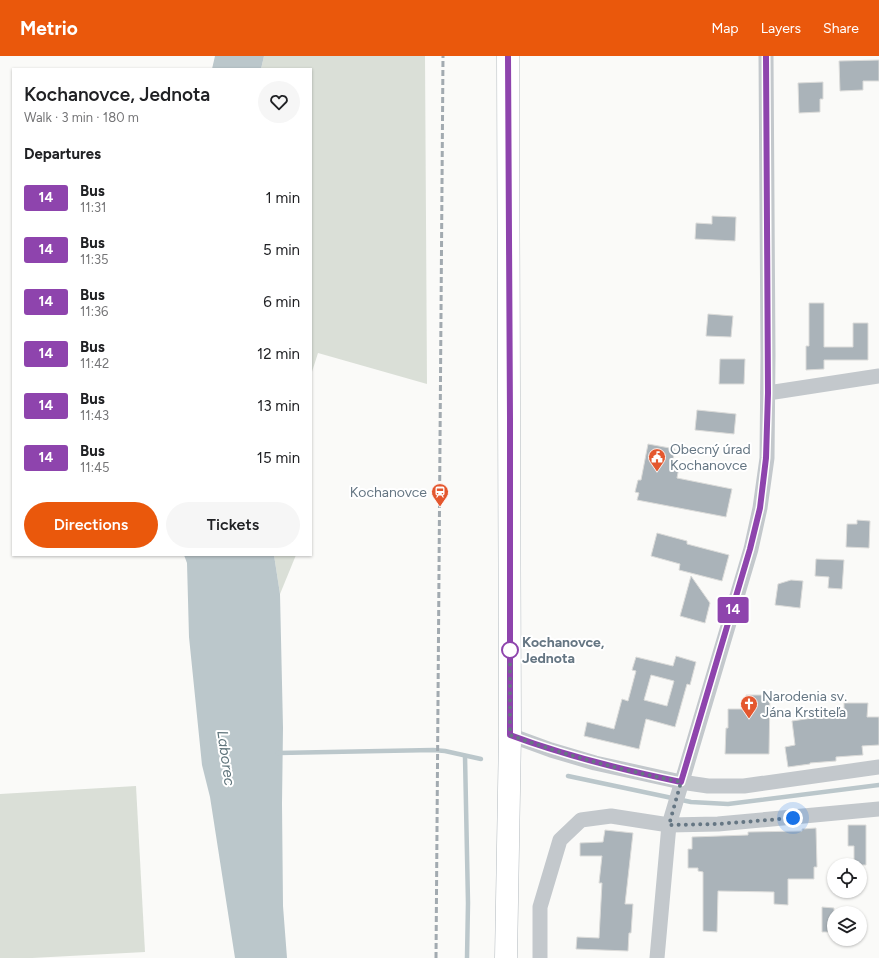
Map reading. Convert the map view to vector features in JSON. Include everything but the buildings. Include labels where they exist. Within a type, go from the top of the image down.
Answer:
[{"type":"main road","points":[[506,958],[510,735],[508,56]]},
{"type":"street","points":[[657,958],[669,825],[740,586],[760,508],[766,458],[768,393],[766,56]]},
{"type":"street","points":[[768,393],[879,376]]},
{"type":"street","points":[[510,735],[551,750],[680,787],[744,786],[879,767]]},
{"type":"street","points":[[540,958],[540,907],[560,840],[581,820],[611,816],[669,825],[718,824],[879,809]]},
{"type":"shaded area","points":[[264,56],[425,56],[427,384],[318,353],[312,372],[312,68],[261,68]]},
{"type":"shaded area","points":[[274,556],[296,556],[280,594]]},
{"type":"shaded area","points":[[136,786],[145,952],[32,958],[0,958],[0,794]]},
{"type":"water","points":[[215,56],[264,56],[261,68],[212,68]]},
{"type":"water","name":"Laborec","points":[[184,556],[274,556],[280,594],[283,728],[283,906],[287,958],[235,958],[210,797],[202,765],[189,637],[187,563]]},
{"type":"waterway","points":[[278,753],[433,750],[445,751],[481,759]]},
{"type":"waterway","points":[[465,756],[468,903],[467,958]]},
{"type":"waterway","points":[[568,776],[691,802],[728,804],[879,785]]},
{"type":"railway","points":[[436,958],[443,56]]},
{"type":"bus line","name":"14","points":[[508,56],[510,735],[551,750],[595,763],[681,782],[750,549],[760,508],[766,458],[768,355],[766,56]]},
{"type":"place","name":"Obecný úrad Kochanovce","points":[[657,472]]},
{"type":"place","name":"Kochanovce","points":[[440,507]]},
{"type":"place","name":"Kochanovce, Jednota","points":[[510,650]]},
{"type":"place","name":"Narodenia sv. Jána Krstiteľa","points":[[749,719]]},
{"type":"route","points":[[510,650],[510,735],[551,750],[595,763],[681,782],[669,825],[718,824],[793,818]]}]
